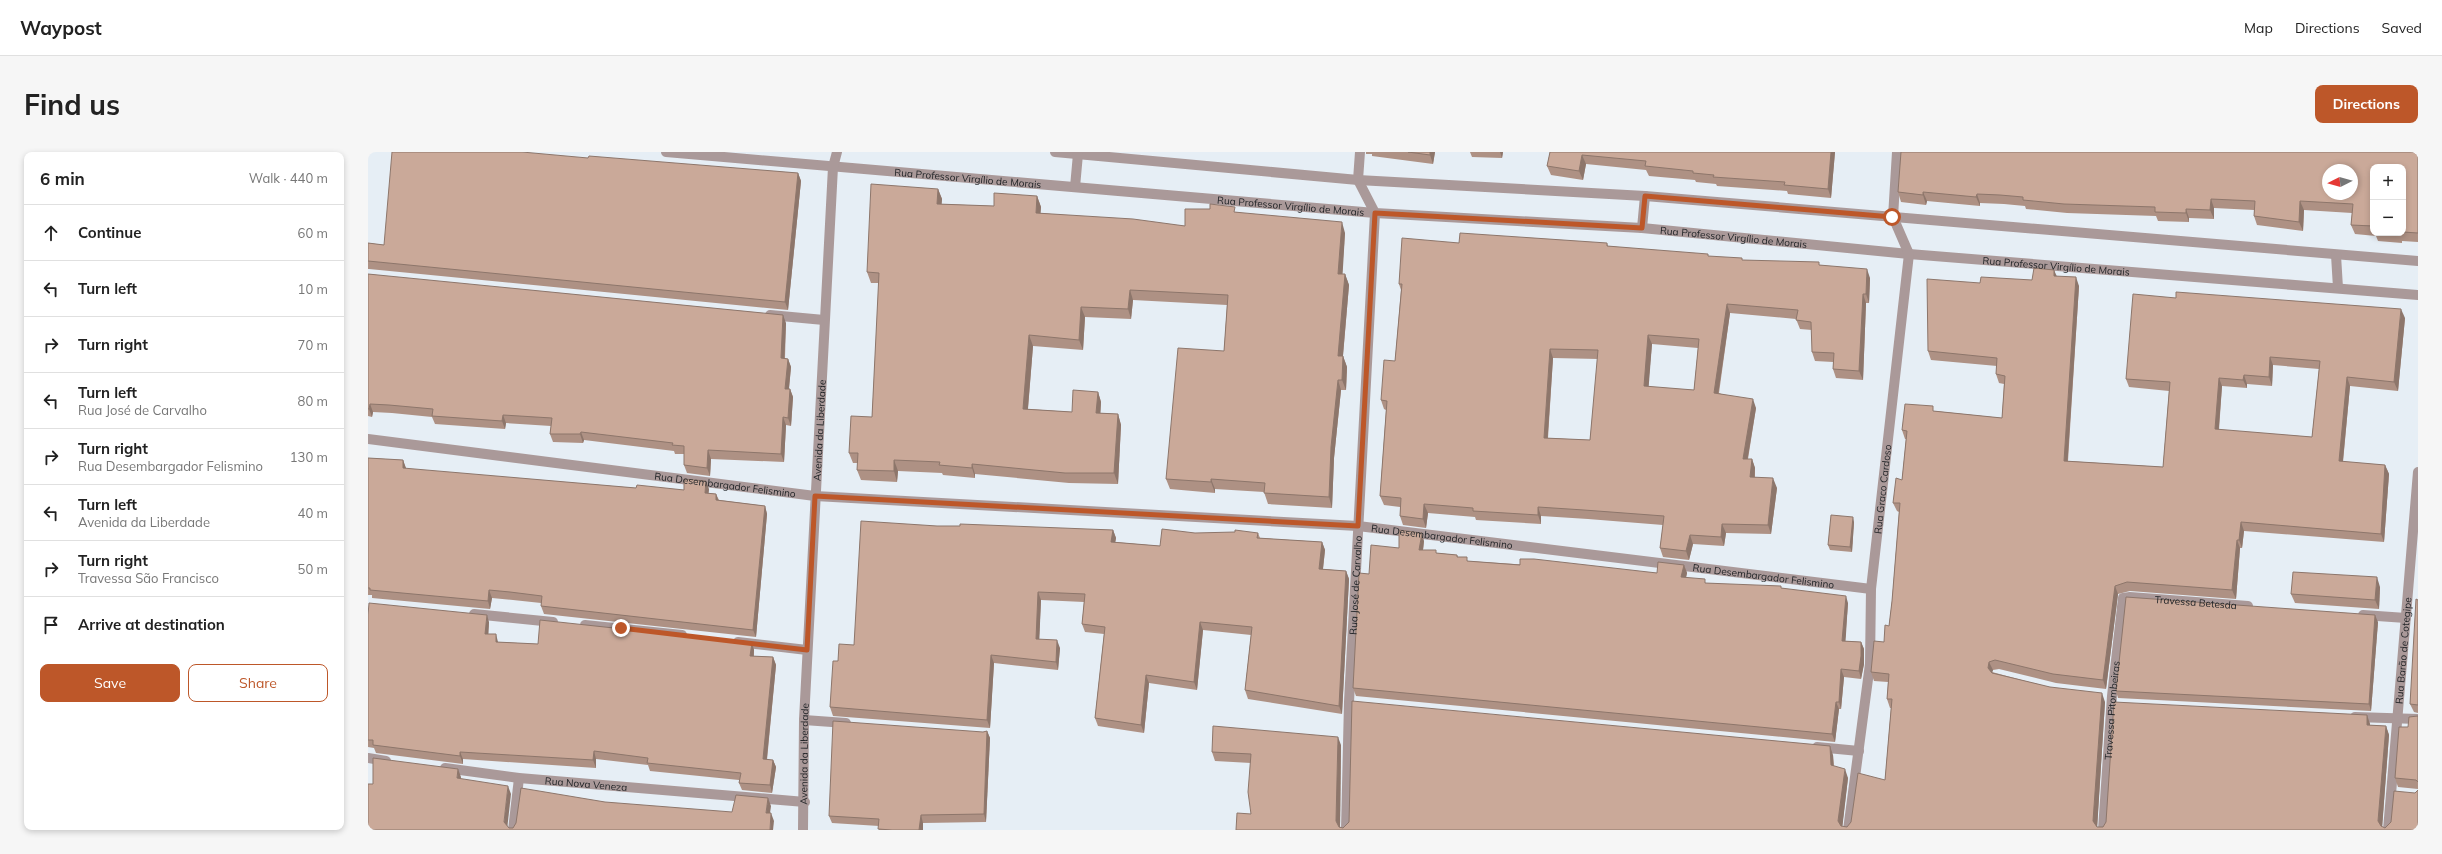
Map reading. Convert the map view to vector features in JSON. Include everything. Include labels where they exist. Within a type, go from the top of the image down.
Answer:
[{"type":"street","name":"Rua Professor Virgílio de Morais","points":[[666,152],[1375,213],[1642,228],[1909,254],[2418,295]]},
{"type":"street","name":"Avenida da Liberdade","points":[[803,830],[805,802],[804,720],[807,650],[824,320],[833,167],[836,152]]},
{"type":"street","points":[[1055,152],[1358,180],[1645,196],[2418,261]]},
{"type":"street","points":[[1360,152],[1358,180],[1375,213]]},
{"type":"street","points":[[1897,152],[1892,217],[1909,254]]},
{"type":"street","points":[[1075,187],[1078,154]]},
{"type":"street","points":[[1642,228],[1645,196]]},
{"type":"street","name":"Rua José de Carvalho","points":[[1346,830],[1353,702],[1358,526],[1375,213]]},
{"type":"street","name":"Rua Graco Cardoso","points":[[1848,830],[1870,664],[1871,589],[1909,254]]},
{"type":"street","points":[[2336,255],[2338,288]]},
{"type":"street","points":[[761,314],[824,320]]},
{"type":"street","name":"Rua Desembargador Felismino","points":[[368,439],[815,496],[1358,526],[1871,589]]},
{"type":"street","name":"Rua Barão de Cotegipe","points":[[2388,830],[2399,718],[2418,472]]},
{"type":"street","name":"Travessa Betesda","points":[[2130,597],[2256,606]]},
{"type":"street","name":"Travessa Pitombeiras","points":[[2103,830],[2115,701],[2121,605],[2123,598],[2130,597]]},
{"type":"street","points":[[463,613],[691,636]]},
{"type":"street","points":[[2350,614],[2406,618]]},
{"type":"street","points":[[730,641],[807,650]]},
{"type":"street","points":[[2098,694],[2115,701]]},
{"type":"street","points":[[2344,717],[2418,719]]},
{"type":"street","points":[[804,720],[859,724]]},
{"type":"street","points":[[1804,745],[1859,751]]},
{"type":"street","points":[[368,758],[400,762]]},
{"type":"street","name":"Rua Nova Veneza","points":[[431,766],[519,778],[805,802]]},
{"type":"street","points":[[513,830],[519,778]]},
{"type":"street","points":[[2391,794],[2405,794]]},
{"type":"building","points":[[392,152],[522,152],[798,173],[785,302],[368,261],[368,243],[384,245]]},
{"type":"building","points":[[1408,152],[1430,152],[1430,155]]},
{"type":"building","points":[[1550,152],[1831,152],[1828,189],[1784,185],[1785,182],[1713,177],[1714,175],[1693,173],[1693,171],[1645,166],[1646,161],[1582,155],[1579,171],[1547,166]]},
{"type":"building","points":[[1901,152],[2418,152],[2418,233],[2406,232],[2406,164],[2370,164],[2370,226],[2351,225],[2353,204],[2300,201],[2299,222],[2254,216],[2255,201],[2211,199],[2210,210],[2186,209],[2186,213],[2155,212],[2155,207],[2064,204],[2023,200],[2023,197],[2000,195],[1977,194],[1976,197],[1923,192],[1923,195],[1898,192]]},
{"type":"building","points":[[871,184],[938,189],[937,204],[994,206],[994,193],[1037,196],[1036,213],[1133,219],[1185,226],[1185,209],[1210,209],[1210,204],[1235,207],[1234,212],[1342,222],[1338,274],[1345,274],[1338,356],[1343,356],[1342,380],[1338,380],[1331,447],[1329,497],[1264,493],[1265,483],[1211,479],[1211,482],[1166,479],[1178,348],[1224,351],[1228,295],[1130,290],[1128,309],[1081,307],[1079,340],[1029,335],[1023,409],[1072,412],[1073,390],[1098,392],[1096,413],[1118,414],[1114,473],[1065,473],[972,464],[972,468],[939,465],[940,462],[894,460],[894,471],[857,470],[858,453],[849,453],[851,416],[872,417],[879,273],[867,272]]},
{"type":"building","points":[[1460,233],[1607,243],[1607,246],[1708,254],[1708,256],[1742,258],[1742,260],[1819,262],[1819,265],[1867,269],[1866,294],[1863,294],[1859,371],[1833,369],[1834,353],[1812,352],[1811,322],[1796,320],[1798,310],[1727,304],[1714,393],[1753,399],[1743,459],[1752,459],[1750,477],[1773,478],[1768,525],[1722,524],[1721,537],[1690,535],[1686,551],[1660,548],[1664,516],[1538,507],[1538,515],[1473,511],[1473,508],[1424,504],[1423,519],[1400,516],[1401,498],[1380,496],[1387,401],[1381,400],[1384,360],[1395,361],[1402,284],[1399,284],[1402,238],[1459,243]],"holes":[[[1648,335],[1699,339],[1694,390],[1644,386]],[[1550,349],[1598,350],[1590,440],[1544,438]]]},
{"type":"building","points":[[2034,268],[2054,270],[2054,276],[2076,277],[2064,461],[2163,467],[2170,382],[2126,379],[2133,294],[2176,298],[2176,292],[2401,309],[2394,382],[2347,377],[2339,461],[2385,465],[2381,534],[2241,522],[2239,540],[2237,540],[2232,590],[2127,582],[2115,586],[2103,680],[2053,674],[1995,660],[1989,662],[1988,668],[1992,673],[2050,687],[2102,693],[2093,821],[2097,827],[2103,827],[2106,822],[2114,702],[2367,715],[2367,725],[2386,726],[2378,821],[2381,826],[2385,828],[2391,822],[2394,791],[2415,793],[2418,790],[2418,830],[1236,830],[1237,813],[1251,814],[1248,792],[1251,754],[1212,752],[1213,726],[1338,737],[1336,821],[1339,827],[1343,828],[1349,822],[1352,701],[1830,746],[1831,765],[1845,769],[1838,821],[1841,826],[1847,827],[1851,822],[1858,773],[1885,780],[1892,699],[1887,699],[1889,674],[1871,672],[1874,641],[1884,642],[1885,625],[1889,626],[1900,503],[1893,503],[1896,478],[1902,480],[1907,431],[1902,430],[1905,404],[1933,406],[1933,411],[2002,418],[2005,376],[1996,374],[1997,358],[1928,351],[1927,279],[1980,283],[1981,277],[2032,280]],"holes":[[[2270,357],[2320,361],[2312,437],[2215,429],[2219,378],[2243,380],[2244,375],[2269,377]]]},
{"type":"building","points":[[368,274],[783,315],[781,358],[788,359],[785,389],[790,389],[788,418],[783,417],[781,454],[708,450],[707,468],[684,465],[684,446],[672,445],[673,443],[581,432],[580,434],[550,434],[552,418],[503,415],[502,421],[432,416],[433,409],[389,405],[370,404],[368,409]]},
{"type":"building","points":[[368,458],[403,460],[403,468],[636,488],[637,485],[684,490],[684,479],[706,481],[705,493],[716,494],[716,500],[765,506],[753,630],[541,606],[542,596],[510,592],[489,590],[488,601],[370,590],[370,588],[368,588]]},
{"type":"building","points":[[1831,515],[1853,517],[1850,547],[1828,545]]},
{"type":"building","points":[[861,521],[937,526],[960,526],[960,524],[1113,530],[1111,542],[1160,546],[1162,529],[1195,533],[1235,532],[1235,530],[1258,533],[1257,538],[1322,542],[1319,569],[1346,571],[1339,706],[1245,690],[1252,627],[1200,622],[1194,682],[1146,675],[1141,725],[1095,718],[1105,627],[1082,624],[1085,594],[1038,592],[1036,639],[1057,640],[1056,662],[991,655],[987,720],[830,707],[833,661],[838,661],[839,644],[854,645]]},
{"type":"building","points":[[1399,530],[1422,533],[1419,550],[1436,550],[1436,553],[1457,555],[1457,557],[1467,557],[1467,561],[1520,565],[1520,559],[1534,559],[1657,573],[1658,562],[1684,565],[1681,577],[1705,579],[1705,583],[1781,586],[1781,588],[1846,596],[1842,641],[1861,642],[1859,671],[1841,669],[1839,702],[1836,702],[1832,734],[1353,688],[1359,573],[1369,574],[1371,545],[1399,548]]},
{"type":"building","points":[[2293,572],[2377,577],[2375,600],[2291,594]]},
{"type":"building","points":[[2126,597],[2375,615],[2369,704],[2116,691]]},
{"type":"building","points":[[2416,599],[2418,600],[2418,705],[2410,704]]},
{"type":"building","points":[[369,603],[487,615],[485,634],[496,634],[496,642],[538,644],[540,620],[752,643],[750,656],[773,657],[763,759],[773,760],[770,785],[739,783],[741,773],[647,763],[648,758],[594,751],[593,760],[460,752],[460,756],[373,745],[373,740],[368,740]]},
{"type":"building","points":[[2418,716],[2418,782],[2416,780],[2395,778],[2399,727],[2408,727],[2409,717]]},
{"type":"building","points":[[833,721],[983,732],[987,731],[984,814],[921,815],[919,830],[878,829],[879,819],[829,816]]},
{"type":"building","points":[[373,758],[458,769],[457,778],[508,786],[504,822],[509,828],[513,828],[516,823],[521,788],[605,802],[732,812],[736,795],[768,798],[766,813],[771,813],[770,830],[368,830],[368,784],[373,784]]},
{"type":"route","points":[[621,628],[807,650],[815,496],[1358,526],[1375,213],[1642,228],[1645,196],[1892,217]]}]
